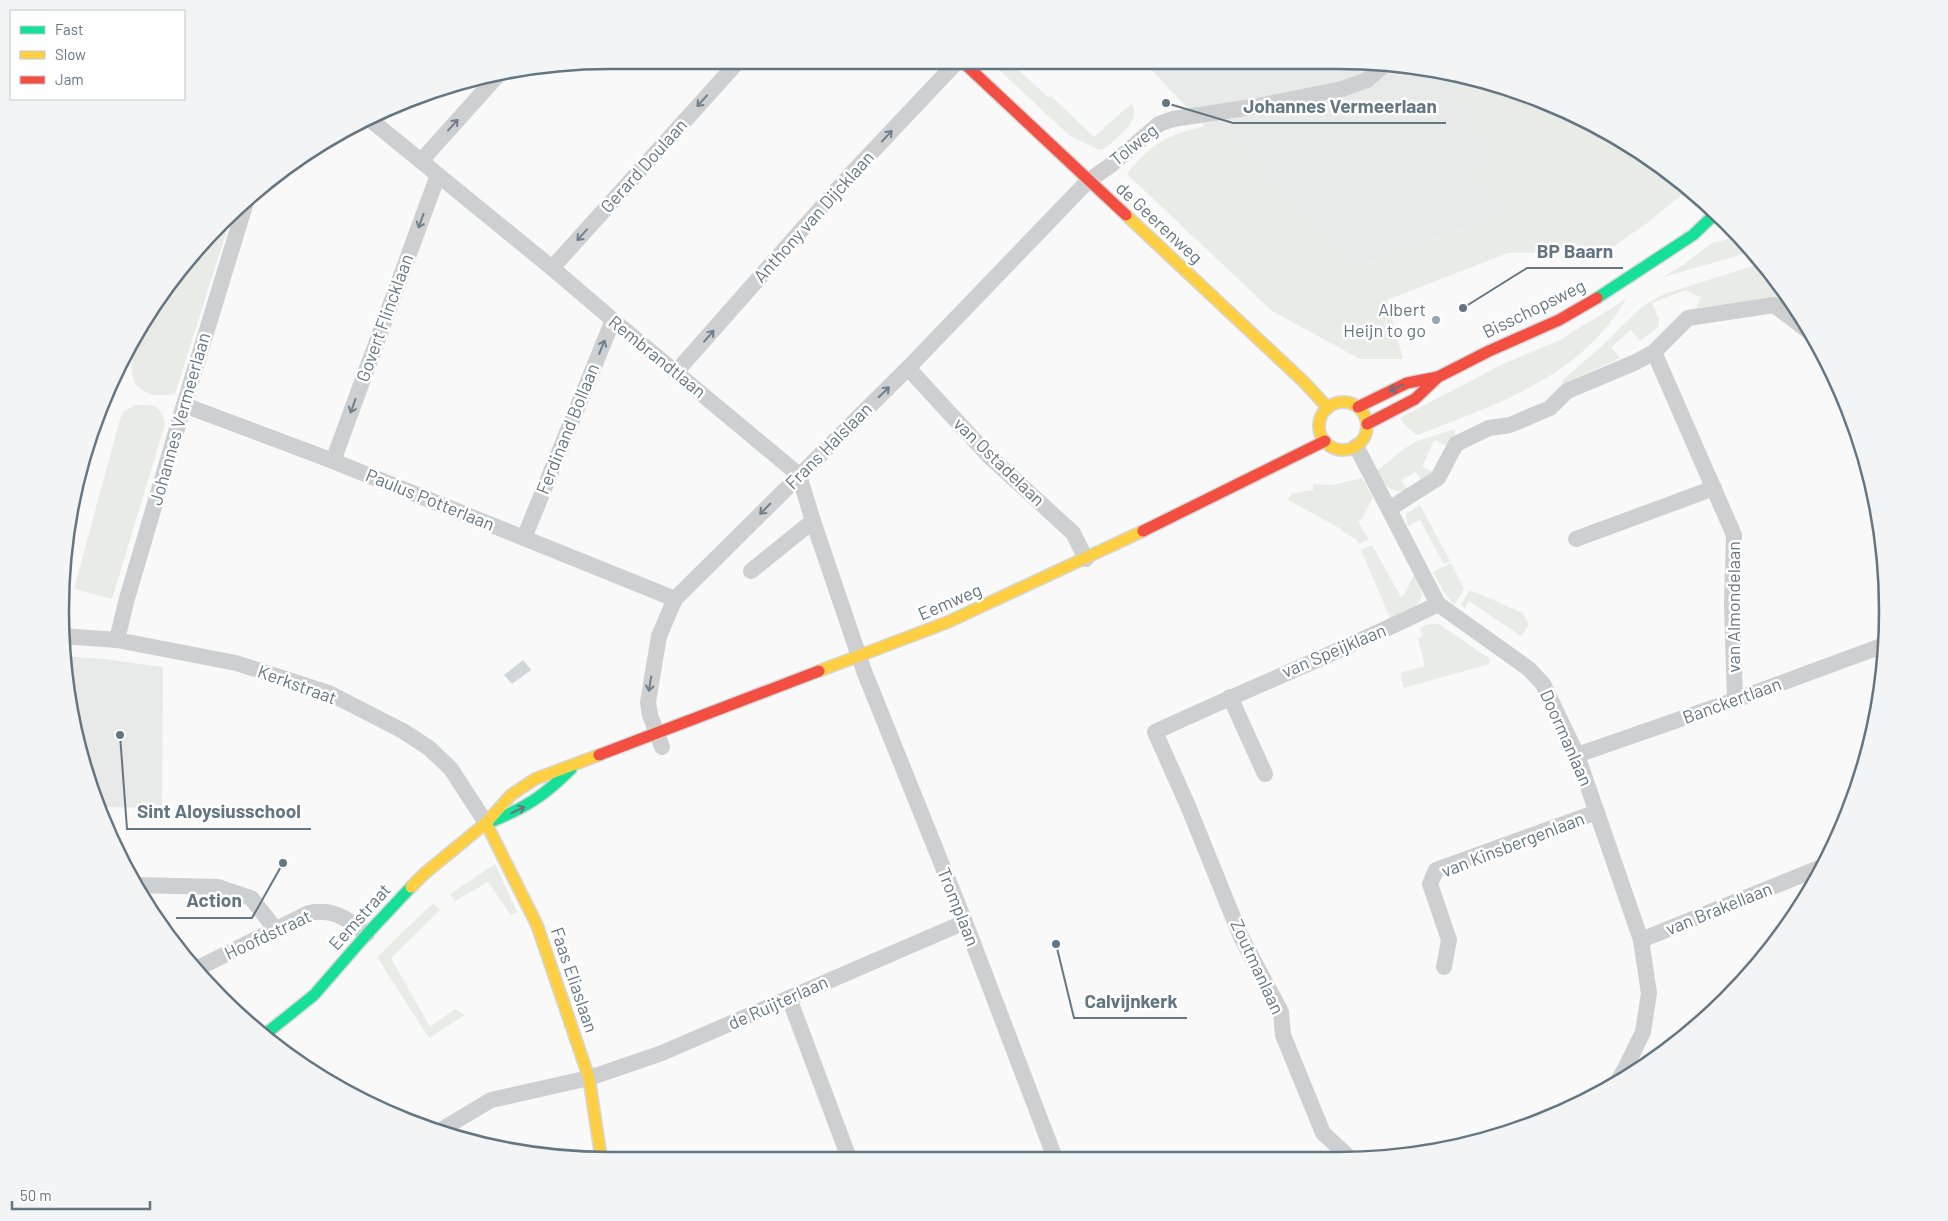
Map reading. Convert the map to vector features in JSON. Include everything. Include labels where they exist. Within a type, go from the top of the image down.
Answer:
[{"type":"main road","name":"de Geerenweg","points":[[970,69],[1304,382],[1328,408]]},
{"type":"main road","name":"Bisschopsweg","points":[[1358,407],[1407,383],[1438,377],[1489,351],[1558,320],[1616,287],[1692,235],[1711,218]]},
{"type":"main road","name":"Bisschopsweg","points":[[1367,424],[1415,399],[1438,377]]},
{"type":"main road","points":[[1343,402],[1358,407],[1366,417],[1367,424],[1362,440],[1356,446],[1343,450],[1330,446],[1321,433],[1322,415],[1328,408],[1343,402]]},
{"type":"main road","name":"Eemweg","points":[[486,823],[511,794],[535,779],[659,740],[948,622],[1086,559],[1325,441]]},
{"type":"main road","name":"Eemweg","points":[[486,823],[520,810],[541,796],[575,765]]},
{"type":"main road","name":"Eemstraat","points":[[269,1031],[314,995],[367,934],[425,873],[486,823]]},
{"type":"main road","name":"Faas Eliaslaan","points":[[486,823],[537,925],[588,1078],[599,1152]]},
{"type":"street","name":"Gerard Doulaan","points":[[552,268],[731,69]]},
{"type":"street","name":"Anthony van Dijcklaan","points":[[676,372],[851,174],[950,69]]},
{"type":"street","name":"Tolweg","points":[[1088,180],[1111,164],[1159,124],[1174,119],[1252,107],[1342,89],[1367,80],[1378,70]]},
{"type":"street","points":[[421,161],[492,82]]},
{"type":"street","name":"Rembrandtlaan","points":[[375,123],[552,268],[799,475]]},
{"type":"street","name":"Govert Flincklaan","points":[[333,461],[438,175]]},
{"type":"street","name":"Frans Halslaan","points":[[659,740],[650,715],[648,702],[659,636],[675,599],[908,368],[1088,180]]},
{"type":"street","name":"Johannes Vermeerlaan","points":[[117,640],[126,602],[184,404],[243,212]]},
{"type":"street","points":[[1390,509],[1438,478],[1456,444],[1489,428],[1510,425],[1550,408],[1567,391],[1636,362],[1654,352],[1688,318],[1774,305],[1795,321]]},
{"type":"street","name":"Ferdinand Bollaan","points":[[524,538],[612,320]]},
{"type":"street","name":"van Almondelaan","points":[[1654,352],[1734,535],[1732,605],[1735,700]]},
{"type":"street","name":"van Ostadelaan","points":[[908,368],[988,456],[1073,533],[1086,559]]},
{"type":"street","name":"Paulus Potterlaan","points":[[184,404],[333,461],[675,599]]},
{"type":"street","name":"Doormanlaan","points":[[1356,446],[1438,604],[1528,669],[1543,684],[1577,755],[1641,940],[1649,993],[1643,1032],[1632,1065]]},
{"type":"street","points":[[799,475],[859,657]]},
{"type":"street","points":[[1576,539],[1714,488]]},
{"type":"street","points":[[751,571],[813,521]]},
{"type":"street","name":"van Speijklaan","points":[[1182,791],[1155,732],[1391,627],[1438,604]]},
{"type":"street","name":"Kerkstraat","points":[[70,637],[117,640],[236,663],[329,693],[403,731],[429,748],[451,769],[486,823]]},
{"type":"street","name":"Banckertlaan","points":[[1577,755],[1878,647]]},
{"type":"street","name":"Tromplaan","points":[[859,657],[965,922],[1053,1152]]},
{"type":"street","points":[[1230,697],[1265,774]]},
{"type":"street","name":"Zoutmanlaan","points":[[1182,791],[1241,937],[1281,1012],[1283,1035],[1323,1133],[1343,1152]]},
{"type":"street","name":"van Kinsbergenlaan","points":[[1444,967],[1449,940],[1430,884],[1436,870],[1597,812]]},
{"type":"street","name":"van Brakellaan","points":[[1641,940],[1812,871]]},
{"type":"street","points":[[144,885],[218,887],[251,898],[276,930]]},
{"type":"street","name":"Hoofdstraat","points":[[202,966],[309,913],[322,910],[334,913],[367,934]]},
{"type":"street","name":"de Ruijterlaan","points":[[447,1127],[492,1100],[588,1078],[662,1054],[965,922]]},
{"type":"street","points":[[789,998],[848,1152]]},
{"type":"shaded area","points":[[998,69],[1017,69],[1048,97],[1051,96],[1094,137],[1132,103],[1133,119],[1118,137],[1104,148],[1100,150],[1070,136]]},
{"type":"shaded area","points":[[1151,69],[1373,70],[1443,79],[1478,87],[1545,110],[1608,141],[1662,177],[1357,270],[1249,174]]},
{"type":"shaded area","points":[[1445,80],[1478,87],[1512,98],[1545,110],[1577,125],[1608,141],[1638,160],[1683,194],[1647,223],[1606,252],[1508,253],[1387,300],[1403,359],[1360,359],[1272,311],[1127,174],[1157,144],[1191,130],[1220,123],[1355,268],[1506,212],[1469,175],[1494,153],[1460,119],[1472,109]]},
{"type":"shaded area","points":[[228,226],[175,394],[158,395],[141,390],[134,381],[132,357],[160,310],[203,253]]},
{"type":"shaded area","points":[[1732,239],[1745,253],[1663,277],[1683,265],[1712,243]]},
{"type":"shaded area","points":[[1755,265],[1780,299],[1696,308],[1701,297],[1685,290],[1652,303],[1659,319],[1659,326],[1640,341],[1631,330],[1611,347],[1620,358],[1563,384],[1562,381],[1643,306],[1664,294]]},
{"type":"shaded area","points":[[1626,299],[1608,326],[1586,349],[1535,385],[1477,412],[1417,435],[1400,418],[1503,364],[1560,340]]},
{"type":"shaded area","points":[[135,405],[155,407],[161,413],[165,424],[112,599],[74,589],[120,419],[124,411]]},
{"type":"shaded area","points":[[1455,429],[1455,434],[1449,447],[1434,440],[1422,467],[1434,472],[1422,482],[1416,472],[1401,480],[1407,490],[1396,491],[1385,484],[1377,471],[1405,448],[1417,441]]},
{"type":"shaded area","points":[[1362,478],[1373,497],[1362,519],[1358,521],[1369,540],[1358,544],[1357,540],[1341,529],[1288,500],[1291,494],[1313,490],[1313,484],[1332,485]]},
{"type":"shaded area","points":[[1420,505],[1450,561],[1444,564],[1420,520],[1408,526],[1406,514]]},
{"type":"shaded area","points":[[1372,545],[1401,597],[1404,595],[1414,575],[1422,592],[1418,604],[1391,620],[1361,550]]},
{"type":"shaded area","points":[[1451,563],[1464,589],[1454,605],[1433,572]]},
{"type":"shaded area","points":[[1470,590],[1523,613],[1529,625],[1521,636],[1469,601],[1465,608],[1461,605]]},
{"type":"shaded area","points":[[1439,624],[1490,659],[1489,664],[1404,688],[1400,673],[1425,666],[1418,639],[1423,636],[1420,629],[1425,625]]},
{"type":"shaded area","points":[[71,657],[163,667],[162,808],[106,807],[87,751],[73,681]]},
{"type":"shaded area","points":[[523,660],[531,670],[512,684],[504,675]]},
{"type":"shaded area","points":[[495,864],[517,912],[511,915],[488,882],[455,901],[450,894]]},
{"type":"shaded area","points":[[433,903],[440,910],[391,958],[430,1027],[455,1009],[465,1015],[429,1038],[377,957]]},
{"type":"traffic: fast","points":[[1597,298],[1693,235],[1711,218]]},
{"type":"traffic: fast","points":[[490,822],[514,812],[534,800],[552,787],[571,769]]},
{"type":"traffic: fast","points":[[269,1031],[314,995],[411,887]]},
{"type":"traffic: slow","points":[[1126,215],[1304,382],[1328,408]]},
{"type":"traffic: slow","points":[[1343,402],[1352,404],[1360,409],[1365,417],[1367,426],[1365,435],[1360,443],[1352,448],[1343,450],[1334,448],[1326,443],[1321,435],[1319,426],[1321,417],[1326,409],[1334,404],[1343,402]]},
{"type":"traffic: slow","points":[[819,671],[948,622],[1143,531]]},
{"type":"traffic: slow","points":[[411,887],[425,873],[486,823],[511,795],[535,779],[599,755]]},
{"type":"traffic: slow","points":[[486,823],[537,925],[589,1078],[600,1152]]},
{"type":"traffic: jam","points":[[970,69],[1126,215]]},
{"type":"traffic: jam","points":[[1367,424],[1415,399],[1438,377],[1489,351],[1559,320],[1597,298]]},
{"type":"traffic: jam","points":[[1358,407],[1407,383],[1438,377]]},
{"type":"traffic: jam","points":[[1143,531],[1325,441]]},
{"type":"traffic: jam","points":[[599,755],[819,671]]},
{"type":"place","name":"Johannes Vermeerlaan","points":[[1166,103]]},
{"type":"place","name":"BP Baarn","points":[[1463,308]]},
{"type":"place","name":"Albert Heijn to go","points":[[1436,320]]},
{"type":"place","name":"Sint Aloysiusschool","points":[[120,735]]},
{"type":"place","name":"Action","points":[[283,863]]},
{"type":"place","name":"Calvijnkerk","points":[[1056,944]]}]
